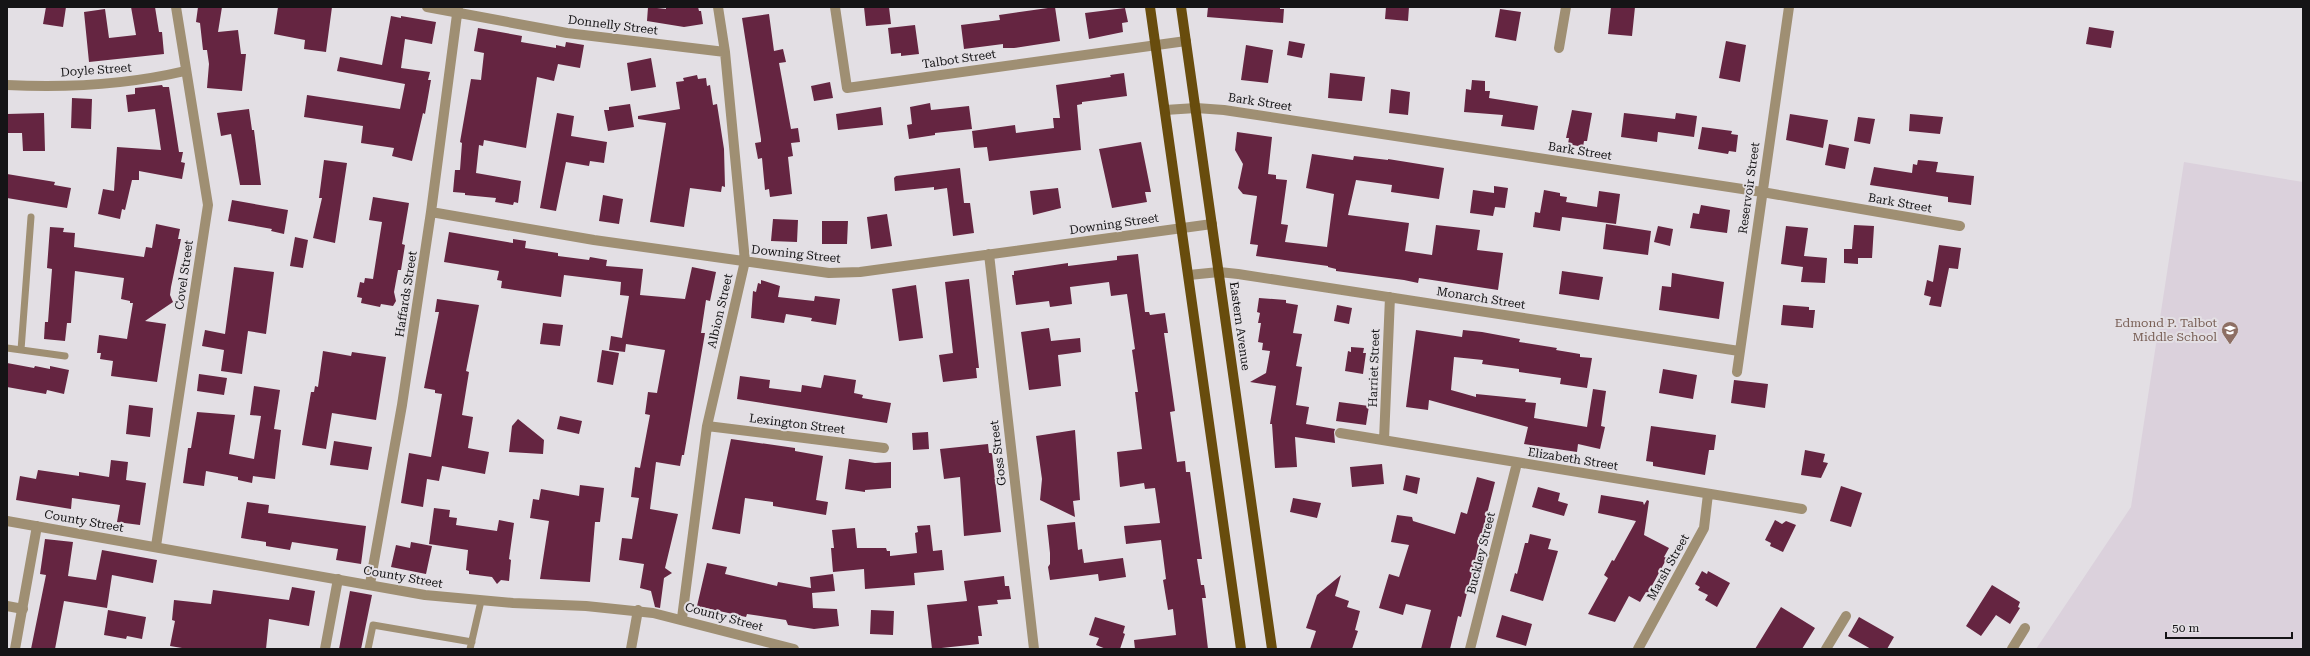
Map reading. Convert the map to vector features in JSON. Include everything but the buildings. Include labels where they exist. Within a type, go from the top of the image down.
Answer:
[{"type":"main road","points":[[1150,7],[1241,649]]},
{"type":"main road","name":"Eastern Avenue","points":[[1181,7],[1272,649]]},
{"type":"street","name":"Covel Street","points":[[156,546],[208,205],[185,71],[176,7]]},
{"type":"street","name":"Donnelly Street","points":[[427,7],[458,9],[567,33],[725,52]]},
{"type":"street","name":"Albion Street","points":[[682,618],[707,426],[745,261],[725,52],[718,7]]},
{"type":"street","name":"Talbot Street","points":[[835,7],[847,88],[1156,45]]},
{"type":"street","points":[[1559,48],[1566,7]]},
{"type":"street","name":"Reservoir Street","points":[[1737,372],[1789,7]]},
{"type":"street","name":"Haffards Street","points":[[370,584],[402,405],[431,212],[458,9]]},
{"type":"street","points":[[1156,45],[1186,40]]},
{"type":"street","name":"Doyle Street","points":[[7,84],[92,86],[147,80],[185,71]]},
{"type":"street","name":"Bark Street","points":[[1165,110],[1196,108],[1224,110],[1762,192],[1960,226]]},
{"type":"street","name":"Downing Street","points":[[431,212],[594,240],[829,273],[860,272],[1212,224]]},
{"type":"street","name":"Goss Street","points":[[989,254],[1034,649]]},
{"type":"street","name":"Monarch Street","points":[[1189,275],[1219,272],[1739,351]]},
{"type":"street","name":"Harriet Street","points":[[1384,440],[1390,297]]},
{"type":"street","name":"Lexington Street","points":[[707,426],[884,448]]},
{"type":"street","name":"Elizabeth Street","points":[[1340,433],[1802,510]]},
{"type":"street","name":"Buckley Street","points":[[1470,649],[1517,462]]},
{"type":"street","name":"Marsh Street","points":[[1638,649],[1704,528],[1708,494]]},
{"type":"street","name":"County Street","points":[[7,521],[156,546],[425,595],[481,601],[638,610],[682,618],[794,649]]},
{"type":"street","points":[[15,649],[37,526]]},
{"type":"street","points":[[325,649],[338,579]]},
{"type":"street","points":[[7,606],[23,609]]},
{"type":"street","points":[[631,649],[638,610]]},
{"type":"street","points":[[1826,649],[1846,616]]},
{"type":"street","points":[[2012,649],[2025,628]]},
{"type":"lane","points":[[21,350],[31,217]]},
{"type":"lane","points":[[7,348],[65,356]]},
{"type":"lane","points":[[368,649],[373,625],[471,646],[481,601]]},
{"type":"shaded area","name":"Edmond P. Talbot Middle School","points":[[2184,162],[2303,182],[2303,649],[2036,649],[2131,507]]},
{"type":"place","name":"Edmond P. Talbot Middle School","points":[[2230,345]]}]
